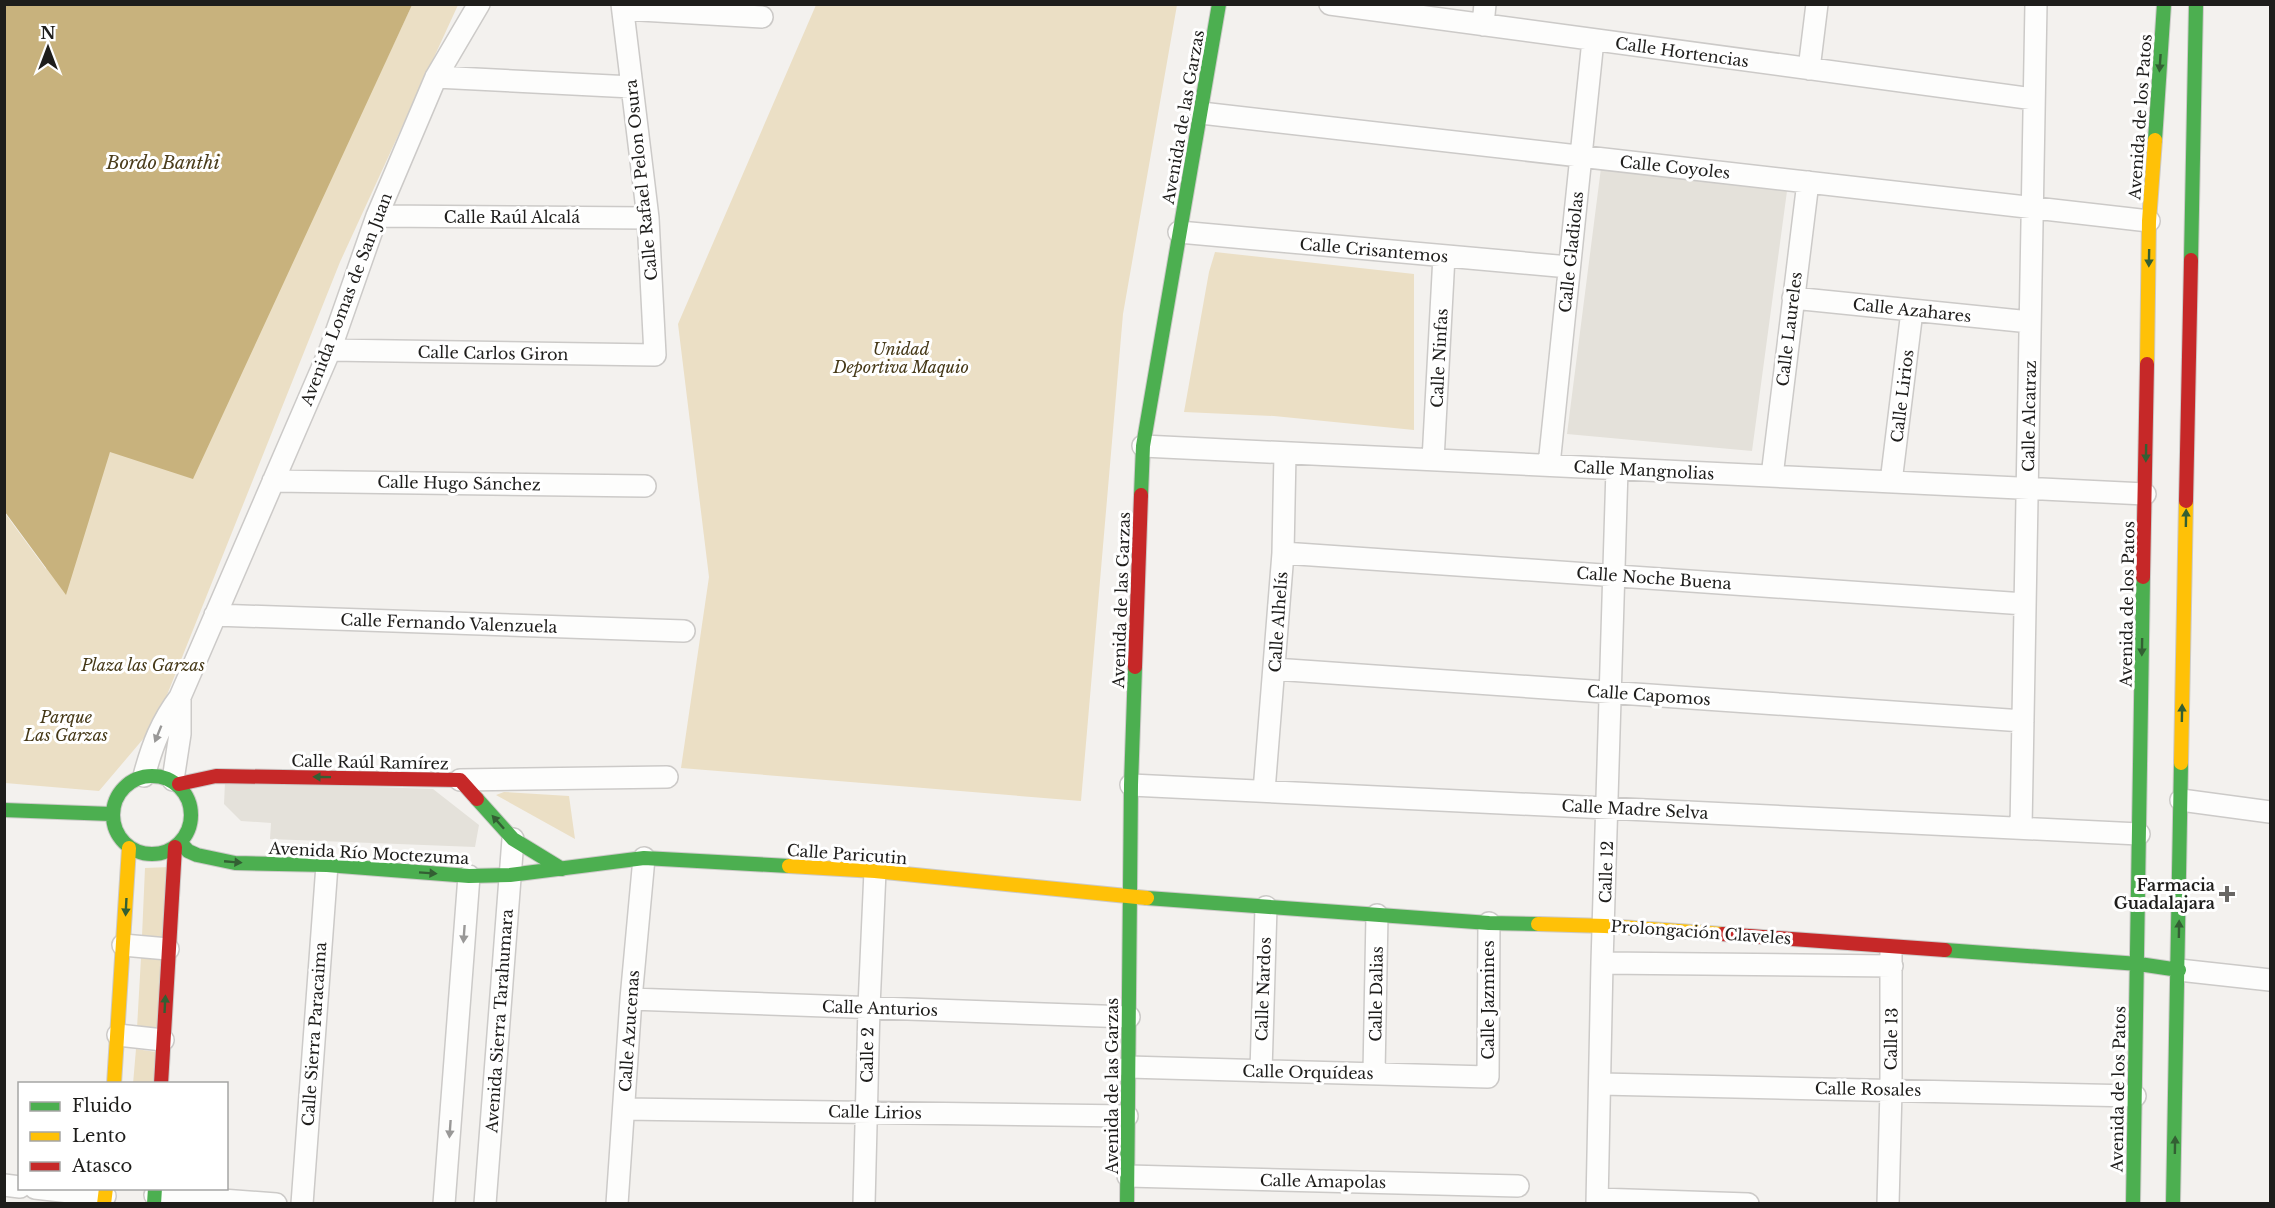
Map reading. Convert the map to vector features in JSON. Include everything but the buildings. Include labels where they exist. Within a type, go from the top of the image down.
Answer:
[{"type":"street","name":"Avenida Lomas de San Juan","points":[[144,776],[150,753],[165,718],[180,698],[330,350],[377,216],[436,77],[479,4]]},
{"type":"street","name":"Avenida de las Garzas","points":[[1127,1203],[1131,785],[1143,446],[1219,4]]},
{"type":"street","name":"Calle Hortencias","points":[[1330,4],[1484,15],[1593,40],[2034,99]]},
{"type":"street","points":[[1809,69],[1817,4]]},
{"type":"street","name":"Calle Alcatraz","points":[[2021,828],[2036,4]]},
{"type":"street","name":"Avenida de los Patos","points":[[2133,1203],[2139,964],[2139,834],[2146,744],[2145,494],[2149,221],[2164,4]]},
{"type":"street","points":[[2173,1203],[2181,800],[2177,744],[2196,4]]},
{"type":"street","points":[[623,7],[762,17]]},
{"type":"street","name":"Calle Rafael Pelon Osura","points":[[623,7],[648,218],[655,355]]},
{"type":"street","name":"Calle Gladiolas","points":[[1549,465],[1593,40]]},
{"type":"street","points":[[436,77],[633,87]]},
{"type":"street","name":"Calle Coyoles","points":[[1201,113],[2149,221]]},
{"type":"street","name":"Calle Laureles","points":[[1772,476],[1808,182]]},
{"type":"street","name":"Calle Raúl Alcalá","points":[[377,216],[648,218]]},
{"type":"street","name":"Calle Crisantemos","points":[[1179,232],[1569,267]]},
{"type":"street","name":"Calle Ninfas","points":[[1433,459],[1444,256]]},
{"type":"street","name":"Calle Azahares","points":[[1793,298],[2030,322]]},
{"type":"street","name":"Calle Lirios","points":[[1891,482],[1912,311]]},
{"type":"street","name":"Calle Carlos Giron","points":[[330,350],[655,355]]},
{"type":"street","name":"Calle Mangnolias","points":[[1143,446],[2145,494]]},
{"type":"street","name":"Calle Alhelís","points":[[1264,791],[1282,553],[1285,453]]},
{"type":"street","name":"Calle 12","points":[[1598,1201],[1602,963],[1605,926],[1617,469]]},
{"type":"street","name":"Calle Hugo Sánchez","points":[[273,481],[645,486]]},
{"type":"street","name":"Calle Noche Buena","points":[[1282,553],[2025,604]]},
{"type":"street","name":"Calle Fernando Valenzuela","points":[[215,615],[684,631]]},
{"type":"street","name":"Calle Capomos","points":[[1274,669],[2023,721]]},
{"type":"street","name":"Avenida Lomas de San Juan","points":[[176,782],[180,698]]},
{"type":"street","points":[[161,1082],[168,949],[178,845],[190,823],[191,810],[184,791],[176,782],[162,777],[144,776],[131,781],[121,789],[114,801],[111,814],[113,827],[119,839],[129,848],[141,854],[154,855],[178,845]]},
{"type":"street","name":"Calle Raúl Ramírez","points":[[176,782],[216,776],[460,780],[513,839],[562,868]]},
{"type":"street","points":[[460,780],[667,777]]},
{"type":"street","name":"Calle Madre Selva","points":[[1131,785],[2139,834]]},
{"type":"street","points":[[2181,800],[2271,812]]},
{"type":"street","points":[[4,810],[111,814]]},
{"type":"street","name":"Avenida Sierra Tarahumara","points":[[485,1203],[513,839]]},
{"type":"street","name":"Avenida Río Moctezuma","points":[[178,845],[213,860],[327,865],[469,876],[510,875],[562,868]]},
{"type":"street","points":[[114,1082],[129,848]]},
{"type":"street","name":"Calle Paricutin","points":[[562,868],[644,858],[876,871],[1130,897]]},
{"type":"street","name":"Calle Azucenas","points":[[617,1203],[631,999],[644,858]]},
{"type":"street","name":"Calle Sierra Paracaima","points":[[302,1203],[327,865]]},
{"type":"street","name":"Calle 2","points":[[864,1203],[869,1007],[876,871]]},
{"type":"street","points":[[444,1203],[469,876]]},
{"type":"street","name":"Prolongación Claveles","points":[[1130,897],[1489,923],[1605,926],[1891,956],[2139,964],[2271,981]]},
{"type":"street","name":"Calle Nardos","points":[[1261,1071],[1266,907]]},
{"type":"street","name":"Calle Dalias","points":[[1374,1073],[1377,915]]},
{"type":"street","name":"Calle Jazmines","points":[[1488,1077],[1489,923]]},
{"type":"street","points":[[123,945],[168,949]]},
{"type":"street","points":[[1602,963],[1891,956]]},
{"type":"street","name":"Calle 13","points":[[1888,1203],[1891,956]]},
{"type":"street","name":"Calle Anturios","points":[[631,999],[1129,1017]]},
{"type":"street","points":[[118,1035],[163,1040]]},
{"type":"street","name":"Calle Orquídeas","points":[[1128,1067],[1488,1077]]},
{"type":"street","name":"Calle Rosales","points":[[1601,1084],[2135,1096]]},
{"type":"street","name":"Calle Lirios","points":[[624,1109],[1127,1116]]},
{"type":"street","name":"Calle Amapolas","points":[[1128,1176],[1518,1185]]},
{"type":"street","points":[[52,1190],[105,1196]]},
{"type":"street","points":[[155,1196],[276,1203]]},
{"type":"street","points":[[1598,1201],[1748,1203]]},
{"type":"shaded area","points":[[1601,168],[1787,191],[1752,451],[1567,434]]},
{"type":"shaded area","points":[[225,782],[433,789],[479,825],[475,847],[270,839],[271,823],[241,821],[224,804]]},
{"type":"green space","points":[[412,5],[458,5],[340,262],[155,725],[99,791],[5,783],[4,512],[46,569],[110,452],[289,267]]},
{"type":"green space","name":"Unidad Deportiva Maquio","points":[[816,5],[1177,5],[1123,314],[1081,801],[681,768],[709,577],[678,324]]},
{"type":"green space","points":[[1215,252],[1414,274],[1414,430],[1274,416],[1184,412],[1209,272]]},
{"type":"green space","points":[[504,792],[569,796],[575,839],[496,795]]},
{"type":"green space","points":[[170,867],[165,938],[142,936],[145,868]]},
{"type":"green space","points":[[141,958],[163,959],[158,1030],[137,1028]]},
{"type":"green space","points":[[136,1049],[156,1052],[154,1082],[133,1082]]},
{"type":"water","name":"Bordo Banthi","points":[[4,5],[412,5],[193,479],[110,452],[66,595],[5,512]]},
{"type":"traffic: fast","points":[[1141,495],[1143,446],[1219,4]]},
{"type":"traffic: fast","points":[[2155,140],[2164,4]]},
{"type":"traffic: fast","points":[[2191,260],[2196,4]]},
{"type":"traffic: fast","points":[[2133,1204],[2143,577]]},
{"type":"traffic: fast","points":[[1127,1204],[1131,785],[1135,667]]},
{"type":"traffic: fast","points":[[2173,1204],[2181,763]]},
{"type":"traffic: fast","points":[[144,776],[160,776],[174,782],[185,793],[191,807],[191,815],[191,823],[185,837],[174,848],[160,854],[144,854],[130,848],[119,837],[113,823],[113,807],[119,793],[130,782],[144,776]]},
{"type":"traffic: fast","points":[[477,799],[513,839],[562,869]]},
{"type":"traffic: fast","points":[[4,810],[111,814]]},
{"type":"traffic: fast","points":[[180,842],[188,851],[197,855],[235,863],[327,865],[469,876],[510,875],[644,858],[789,866]]},
{"type":"traffic: fast","points":[[1147,898],[1489,923],[1538,924]]},
{"type":"traffic: fast","points":[[1945,950],[2139,964],[2179,970]]},
{"type":"traffic: fast","points":[[154,1204],[155,1190]]},
{"type":"traffic: slow","points":[[2147,364],[2149,221],[2155,140]]},
{"type":"traffic: slow","points":[[2181,763],[2186,501]]},
{"type":"traffic: slow","points":[[114,1082],[129,848]]},
{"type":"traffic: slow","points":[[789,866],[875,871],[1147,898]]},
{"type":"traffic: slow","points":[[1538,924],[1722,934]]},
{"type":"traffic: slow","points":[[104,1204],[106,1190]]},
{"type":"traffic: jam","points":[[2186,501],[2191,260]]},
{"type":"traffic: jam","points":[[2143,577],[2147,364]]},
{"type":"traffic: jam","points":[[1135,667],[1141,495]]},
{"type":"traffic: jam","points":[[179,784],[216,776],[460,780],[477,799]]},
{"type":"traffic: jam","points":[[161,1082],[175,847]]},
{"type":"traffic: jam","points":[[1722,934],[1945,950]]},
{"type":"place","name":"Farmacia Guadalajara","points":[[2227,894]]},
{"type":"park label","name":"Plaza las Garzas","points":[[143,665]]},
{"type":"park label","name":"Parque Las Garzas","points":[[66,726]]}]
